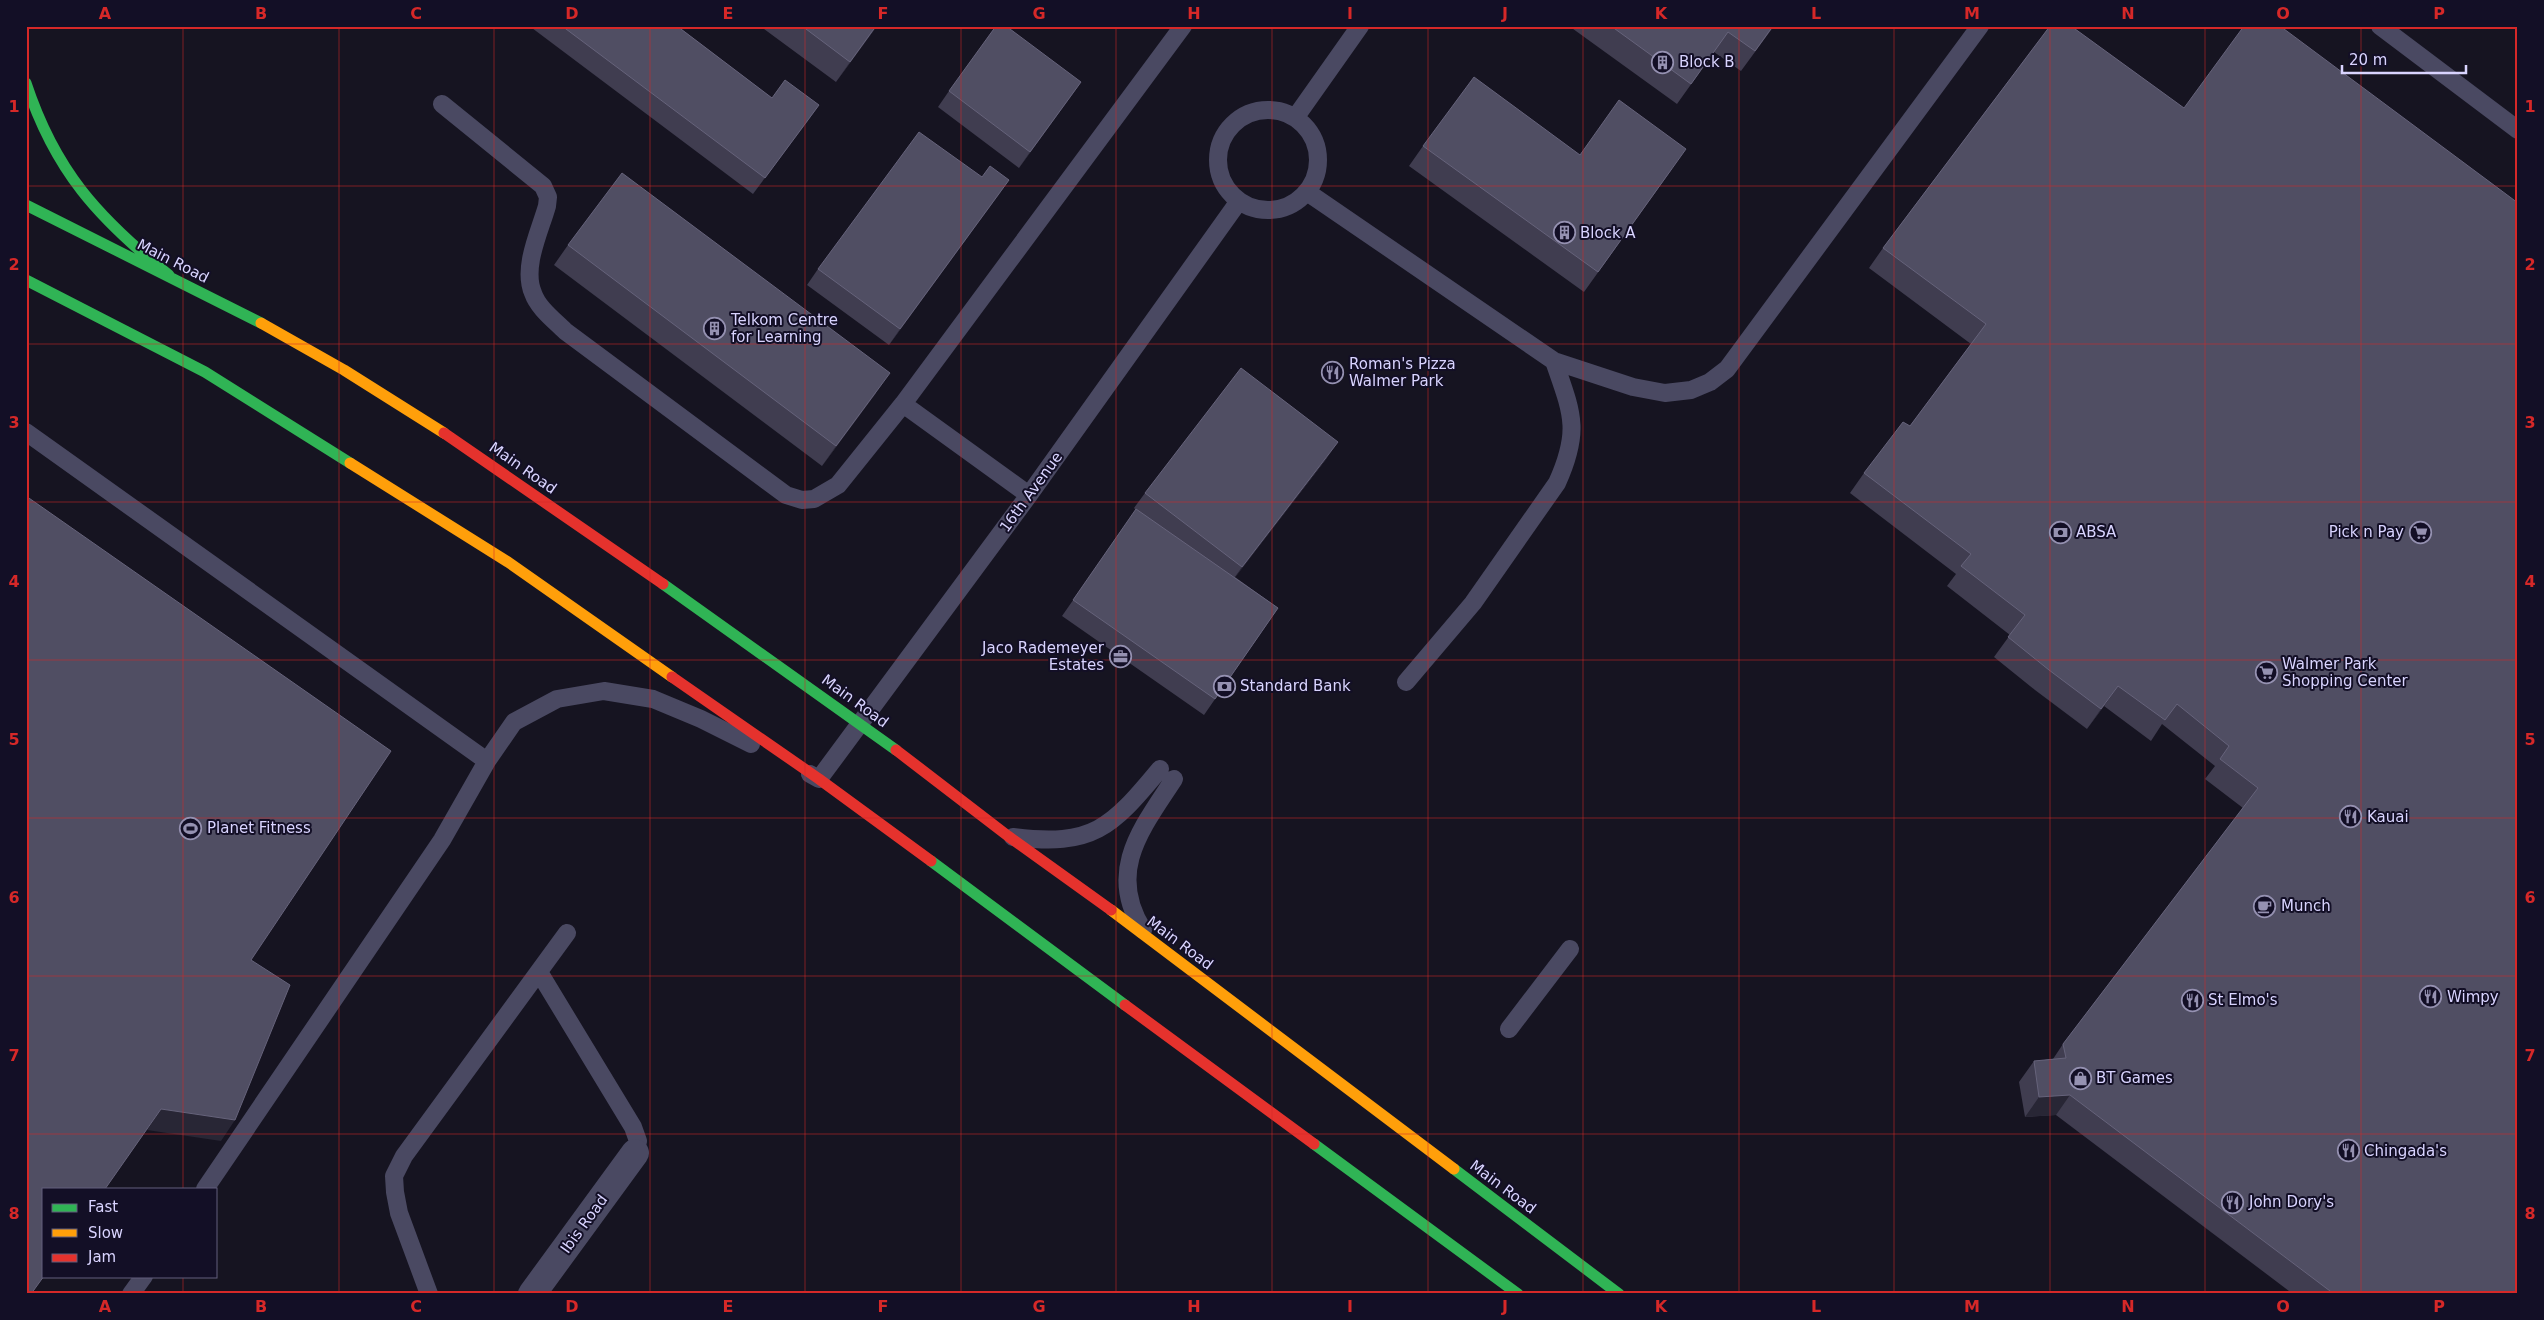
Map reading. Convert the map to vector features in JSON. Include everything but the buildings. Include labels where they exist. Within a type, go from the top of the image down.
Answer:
[{"type":"main road","points":[[26,83],[40,127],[52,152],[75,184],[104,219],[142,254],[169,275]]},
{"type":"main road","name":"Main Road","points":[[26,204],[169,275],[293,341],[440,430],[861,723],[1008,836],[1148,937],[1619,1294]]},
{"type":"main road","points":[[26,280],[205,372],[508,562],[819,779],[1518,1294]]},
{"type":"street","name":"Ibis Road","points":[[532,1294],[635,1153]]},
{"type":"lane","points":[[442,104],[543,186],[548,197],[548,206],[529,273],[532,293],[543,308],[565,331],[786,495],[802,500],[814,499],[830,492],[838,485],[904,404],[1183,26]]},
{"type":"lane","points":[[1295,118],[1360,26]]},
{"type":"lane","points":[[1307,192],[1554,361],[1633,387],[1665,393],[1691,390],[1710,382],[1728,369],[1980,26]]},
{"type":"lane","points":[[2380,26],[2518,130]]},
{"type":"lane","points":[[1265,110],[1280,112],[1295,118],[1307,130],[1315,144],[1318,161],[1315,177],[1307,192],[1296,202],[1282,208],[1267,210],[1252,208],[1239,201],[1228,190],[1220,176],[1218,154],[1226,132],[1237,121],[1250,114],[1265,110]]},
{"type":"lane","name":"16th Avenue","points":[[819,779],[1030,495],[1239,201]]},
{"type":"lane","points":[[1406,682],[1473,603],[1557,483],[1566,464],[1573,438],[1572,414],[1554,361]]},
{"type":"lane","points":[[904,404],[1030,495]]},
{"type":"lane","points":[[26,432],[487,761]]},
{"type":"lane","points":[[206,1188],[442,840],[487,761],[514,722],[556,699],[604,691],[653,699],[701,719],[819,779]]},
{"type":"lane","points":[[1008,836],[1044,841],[1081,837],[1097,829],[1129,806],[1167,774],[1139,832],[1127,870],[1131,906],[1148,937]]},
{"type":"lane","points":[[429,1294],[399,1213],[394,1176],[404,1156],[567,933]]},
{"type":"lane","points":[[1509,1029],[1570,950]]},
{"type":"lane","points":[[539,972],[633,1128],[638,1141],[635,1153]]},
{"type":"lane","points":[[131,1294],[143,1278]]},
{"type":"traffic: fast","points":[[26,83],[51,142],[65,167],[82,191],[121,233],[169,275]]},
{"type":"traffic: fast","points":[[26,205],[261,323]]},
{"type":"traffic: fast","points":[[26,280],[205,372],[350,463]]},
{"type":"traffic: fast","points":[[663,584],[896,750]]},
{"type":"traffic: fast","points":[[931,861],[1125,1005]]},
{"type":"traffic: fast","points":[[1314,1144],[1518,1294]]},
{"type":"traffic: fast","points":[[1454,1169],[1619,1294]]},
{"type":"traffic: slow","points":[[261,323],[344,370],[444,433]]},
{"type":"traffic: slow","points":[[350,463],[508,562],[672,677]]},
{"type":"traffic: slow","points":[[1111,910],[1454,1169]]},
{"type":"traffic: jam","points":[[444,433],[663,584]]},
{"type":"traffic: jam","points":[[672,677],[819,779],[931,861]]},
{"type":"traffic: jam","points":[[896,750],[1008,836],[1111,910]]},
{"type":"traffic: jam","points":[[1125,1005],[1314,1144]]},
{"type":"place","name":"Block B","points":[[1663,62]]},
{"type":"place","name":"Block A","points":[[1564,233]]},
{"type":"place","name":"Telkom Centre for Learning","points":[[715,329]]},
{"type":"place","name":"Roman's Pizza Walmer Park","points":[[1333,373]]},
{"type":"place","name":"ABSA","points":[[2060,532]]},
{"type":"place","name":"Pick n Pay","points":[[2420,532]]},
{"type":"place","name":"Jaco Rademeyer Estates","points":[[1120,657]]},
{"type":"place","name":"Walmer Park Shopping Center","points":[[2266,673]]},
{"type":"place","name":"Standard Bank","points":[[1224,686]]},
{"type":"place","name":"Kauai","points":[[2351,817]]},
{"type":"place","name":"Planet Fitness","points":[[191,828]]},
{"type":"place","name":"Munch","points":[[2265,906]]},
{"type":"place","name":"Wimpy","points":[[2431,997]]},
{"type":"place","name":"St Elmo's","points":[[2192,1000]]},
{"type":"place","name":"BT Games","points":[[2080,1078]]},
{"type":"place","name":"Chingada's","points":[[2348,1151]]},
{"type":"place","name":"John Dory's","points":[[2233,1202]]}]
